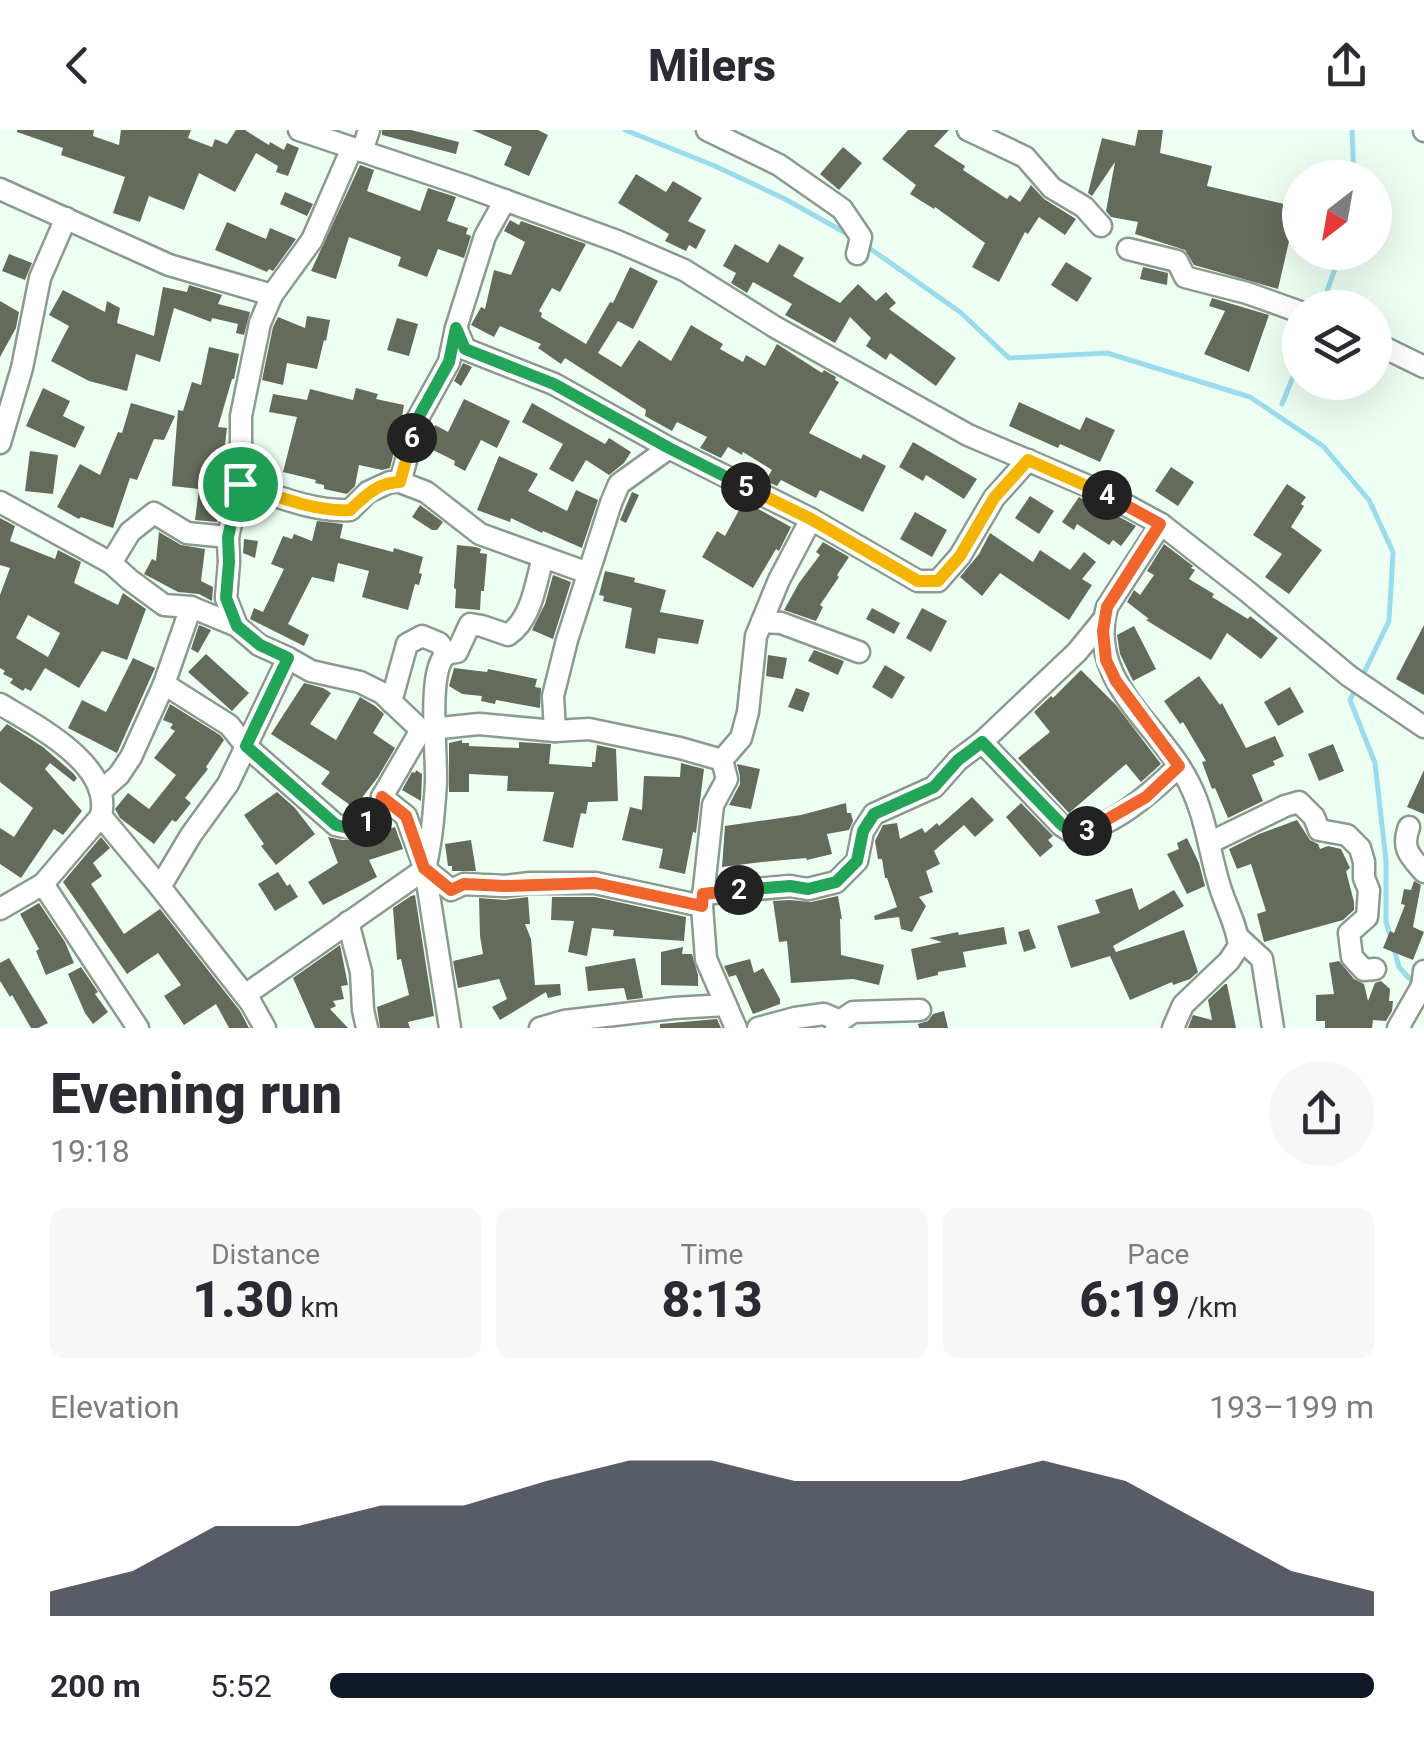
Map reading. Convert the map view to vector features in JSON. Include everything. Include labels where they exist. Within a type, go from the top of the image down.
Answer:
[{"type":"street","points":[[299,130],[618,241],[684,270],[774,326],[968,435],[1102,492],[1160,524],[1379,698],[1424,727]]},
{"type":"street","points":[[237,626],[226,598],[228,537],[240,484],[242,416],[260,323],[272,295],[312,240],[368,130]]},
{"type":"street","points":[[707,130],[779,165],[842,208],[861,237],[856,254]]},
{"type":"street","points":[[968,130],[1025,157],[1052,188],[1084,207],[1101,226]]},
{"type":"street","points":[[0,189],[169,265],[272,295]]},
{"type":"street","points":[[400,482],[418,418],[449,362],[486,236],[505,200]]},
{"type":"street","points":[[0,443],[22,368],[40,278],[66,218]]},
{"type":"street","points":[[1128,249],[1178,260],[1185,277],[1282,306]]},
{"type":"street","points":[[456,328],[465,349],[554,384],[669,448],[811,519],[918,581],[938,581],[960,556],[994,498],[1028,460]]},
{"type":"street","points":[[1392,351],[1424,367]]},
{"type":"street","points":[[555,731],[554,696],[566,640],[619,484],[669,448]]},
{"type":"street","points":[[240,484],[334,511],[350,510],[368,492],[400,482],[426,492],[480,534],[588,573]]},
{"type":"street","points":[[0,502],[111,562],[164,605],[191,607],[237,626],[260,645],[311,670],[360,682],[382,693],[428,728],[478,724],[555,731],[588,729],[722,760]]},
{"type":"street","points":[[111,562],[130,532],[154,512],[187,533],[228,537]]},
{"type":"street","points":[[722,760],[741,738],[748,712],[756,636],[779,580],[811,519]]},
{"type":"street","points":[[1160,524],[1107,607],[1106,660],[1116,681],[1179,766],[1202,810],[1220,887],[1240,946],[1230,961],[1183,1005],[1173,1028]]},
{"type":"street","points":[[164,684],[229,725],[246,746],[336,825],[348,828],[365,823],[379,814],[382,797],[428,728],[444,657],[457,652],[470,624],[508,635],[519,628],[543,557]]},
{"type":"street","points":[[100,791],[131,758],[164,684],[191,607]]},
{"type":"street","points":[[424,868],[451,890],[464,884],[595,883],[703,900],[790,886],[808,889],[836,882],[857,861],[863,831],[874,814],[934,787],[958,760],[1077,652],[1104,620]]},
{"type":"street","points":[[762,622],[781,623],[859,652]]},
{"type":"street","points":[[392,702],[408,644],[422,636],[440,643],[448,654]]},
{"type":"street","points":[[160,886],[228,784],[288,658]]},
{"type":"street","points":[[0,704],[69,748],[99,785],[103,805],[100,816],[43,884],[5,898]]},
{"type":"street","points":[[245,996],[424,868],[430,848],[436,782],[428,728]]},
{"type":"street","points":[[982,742],[1072,833],[1090,831],[1146,797],[1179,766]]},
{"type":"street","points":[[722,760],[727,779],[713,805],[703,900],[706,959],[736,1028]]},
{"type":"street","points":[[382,797],[406,816],[424,868],[450,1028]]},
{"type":"street","points":[[1210,843],[1300,802],[1314,817],[1319,830],[1347,835],[1360,848],[1364,878],[1370,890],[1368,916],[1349,932],[1352,957],[1364,970],[1375,969]]},
{"type":"street","points":[[100,816],[160,886],[245,996],[264,1028]]},
{"type":"street","points":[[1409,827],[1404,840],[1409,854],[1424,872]]},
{"type":"street","points":[[43,884],[138,1028]]},
{"type":"street","points":[[348,922],[361,972],[367,1028]]},
{"type":"street","points":[[1238,936],[1262,960],[1274,1028]]},
{"type":"street","points":[[1398,1028],[1420,986]]},
{"type":"street","points":[[540,1028],[564,1020],[726,1006]]},
{"type":"street","points":[[758,1028],[824,1014],[838,1024],[853,1012],[920,1010]]},
{"type":"building","points":[[17,130],[94,130],[93,136],[119,145],[121,130],[191,130],[188,138],[212,147],[215,139],[227,144],[236,130],[245,130],[284,150],[287,143],[299,148],[288,176],[276,172],[278,166],[256,153],[235,192],[199,173],[184,210],[149,196],[140,222],[113,213],[125,177],[61,155],[63,148]]},
{"type":"building","points":[[382,130],[411,130],[459,142],[456,154],[382,135]]},
{"type":"building","points":[[472,130],[538,130],[548,135],[529,176],[504,165],[512,147]]},
{"type":"building","points":[[908,130],[949,130],[934,146],[965,166],[963,170],[1007,199],[1010,195],[1020,202],[1031,185],[1044,199],[1076,219],[1065,235],[1039,217],[1028,234],[1025,232],[999,282],[972,267],[985,243],[910,194],[916,185],[882,159]]},
{"type":"building","points":[[1138,130],[1163,130],[1160,153],[1212,166],[1207,186],[1282,204],[1282,270],[1278,289],[1194,265],[1185,250],[1135,234],[1138,222],[1111,217],[1106,211],[1115,162],[1092,196],[1088,193],[1102,138],[1135,146]]},
{"type":"building","points":[[843,147],[862,163],[839,190],[820,174]]},
{"type":"building","points":[[360,165],[374,170],[367,191],[420,211],[428,188],[456,197],[447,221],[468,228],[466,234],[471,236],[464,258],[438,249],[427,277],[398,266],[401,257],[349,237],[336,279],[311,271]]},
{"type":"building","points":[[636,174],[666,192],[673,181],[702,198],[688,221],[706,230],[696,249],[689,245],[686,251],[665,241],[669,234],[618,203]]},
{"type":"building","points":[[285,192],[313,204],[307,216],[280,204]]},
{"type":"building","points":[[510,220],[586,244],[560,292],[552,288],[539,311],[541,317],[586,344],[610,302],[613,303],[630,267],[658,281],[633,329],[618,321],[598,353],[621,367],[639,340],[671,361],[691,325],[723,344],[720,349],[743,362],[746,355],[765,366],[777,344],[822,373],[824,370],[836,377],[839,382],[809,433],[861,459],[863,454],[886,466],[863,512],[820,490],[816,498],[781,480],[777,486],[765,481],[772,470],[743,452],[742,455],[728,447],[721,458],[700,448],[707,437],[677,422],[672,431],[645,416],[646,410],[565,358],[561,364],[538,348],[541,344],[500,326],[494,337],[471,325],[481,307],[485,309],[494,270],[511,275],[525,242],[504,231]]},
{"type":"building","points":[[227,222],[266,239],[270,228],[296,239],[273,271],[267,272],[215,250]]},
{"type":"building","points":[[735,244],[768,263],[779,244],[804,258],[793,276],[840,303],[858,284],[876,301],[886,292],[896,303],[889,309],[956,358],[936,386],[890,353],[886,360],[866,346],[871,338],[850,317],[835,343],[785,315],[792,304],[753,282],[747,293],[731,283],[736,273],[723,266]]},
{"type":"building","points":[[9,254],[32,263],[25,280],[2,271]]},
{"type":"building","points":[[1066,262],[1092,278],[1077,302],[1051,285]]},
{"type":"building","points":[[1143,267],[1168,273],[1167,285],[1140,279]]},
{"type":"building","points":[[189,285],[222,295],[218,304],[250,312],[244,335],[236,333],[238,324],[212,318],[211,322],[174,308],[160,362],[136,354],[127,391],[89,381],[51,361],[69,326],[49,315],[63,290],[105,312],[107,301],[120,308],[117,323],[154,336],[163,287],[187,292]]},
{"type":"building","points":[[1212,298],[1269,315],[1249,372],[1204,354],[1225,311],[1209,306]]},
{"type":"building","points":[[0,301],[19,312],[16,328],[0,357]]},
{"type":"building","points":[[307,316],[330,320],[317,369],[287,363],[283,385],[262,380],[278,317],[305,328]]},
{"type":"building","points":[[397,318],[418,324],[409,356],[387,350]]},
{"type":"building","points":[[209,347],[239,354],[218,427],[227,428],[223,462],[227,462],[227,476],[217,522],[195,520],[199,489],[172,486],[178,410],[183,411],[192,382],[201,385]]},
{"type":"building","points":[[463,363],[472,367],[461,386],[454,381]]},
{"type":"building","points":[[43,388],[70,401],[63,416],[85,427],[75,448],[26,426]]},
{"type":"building","points":[[356,388],[378,394],[376,399],[404,405],[390,468],[359,465],[355,486],[347,494],[324,489],[316,480],[283,472],[297,417],[269,412],[273,394],[307,400],[310,389],[353,400]]},
{"type":"building","points":[[464,399],[510,421],[497,448],[481,440],[465,471],[454,465],[455,461],[425,446],[435,425],[448,432]]},
{"type":"building","points":[[1019,402],[1080,430],[1086,417],[1115,430],[1100,462],[1009,426]]},
{"type":"building","points":[[131,403],[175,416],[164,440],[154,439],[137,480],[130,478],[113,528],[79,519],[57,507],[80,464],[100,475],[118,432],[122,433]]},
{"type":"building","points":[[532,403],[605,444],[609,438],[631,452],[609,475],[586,460],[573,482],[549,469],[563,444],[522,422]]},
{"type":"building","points":[[913,442],[977,479],[964,499],[926,475],[923,481],[899,467]]},
{"type":"building","points":[[30,451],[58,455],[53,494],[25,491]]},
{"type":"building","points":[[499,456],[538,474],[528,491],[567,511],[576,490],[598,500],[582,548],[511,518],[510,522],[477,510]]},
{"type":"building","points":[[1171,467],[1194,482],[1178,506],[1155,491]]},
{"type":"building","points":[[1287,484],[1306,497],[1291,527],[1322,550],[1289,594],[1265,577],[1282,554],[1253,535]]},
{"type":"building","points":[[632,492],[639,495],[626,523],[620,520]]},
{"type":"building","points":[[1030,496],[1054,511],[1039,534],[1015,518]]},
{"type":"building","points":[[1079,497],[1136,526],[1121,546],[1113,540],[1109,545],[1077,524],[1074,530],[1062,522]]},
{"type":"building","points":[[744,501],[791,527],[753,588],[702,557],[717,531],[725,536]]},
{"type":"building","points":[[420,505],[443,522],[437,530],[412,517]]},
{"type":"building","points":[[915,512],[947,530],[932,557],[900,539]]},
{"type":"building","points":[[0,518],[15,526],[10,541],[55,559],[58,550],[81,562],[74,583],[118,605],[123,593],[146,609],[127,660],[102,651],[79,688],[45,668],[31,691],[10,683],[13,679],[0,668],[0,595],[10,568],[0,565]],"holes":[[[28,615],[60,633],[48,657],[16,638]]]},
{"type":"building","points":[[317,521],[343,524],[340,538],[423,557],[419,585],[415,584],[408,610],[362,597],[369,571],[338,563],[334,582],[312,577],[288,624],[309,635],[304,646],[250,619],[254,608],[263,612],[284,569],[271,564],[283,536],[292,539],[294,534],[312,541]]},
{"type":"building","points":[[159,532],[181,545],[205,549],[201,581],[213,587],[212,601],[199,594],[178,592],[144,574],[152,559],[156,561]]},
{"type":"building","points":[[990,533],[1033,562],[1040,550],[1070,570],[1084,552],[1096,562],[1082,579],[1092,585],[1069,620],[1000,573],[982,596],[960,577]]},
{"type":"building","points":[[244,539],[258,541],[255,558],[243,553]]},
{"type":"building","points":[[823,542],[849,557],[820,605],[823,607],[816,621],[784,610],[820,555],[816,552]]},
{"type":"building","points":[[1164,544],[1193,566],[1195,570],[1189,579],[1278,638],[1261,659],[1227,633],[1211,660],[1146,620],[1149,619],[1127,602],[1134,590],[1140,595],[1154,575],[1147,571]]},
{"type":"building","points":[[457,545],[476,547],[487,554],[480,610],[455,608]]},
{"type":"building","points":[[605,571],[666,590],[660,612],[704,620],[698,644],[658,638],[655,654],[625,648],[632,608],[603,601],[604,596],[599,595]]},
{"type":"building","points":[[553,575],[571,582],[553,639],[532,630]]},
{"type":"building","points":[[872,608],[900,623],[894,634],[866,619]]},
{"type":"building","points":[[922,608],[947,621],[931,652],[906,638]]},
{"type":"building","points":[[199,625],[211,630],[198,653],[191,649]]},
{"type":"building","points":[[1424,625],[1424,695],[1396,679]]},
{"type":"building","points":[[1134,626],[1156,669],[1133,681],[1120,654],[1117,635]]},
{"type":"building","points":[[814,650],[844,661],[838,675],[808,661]]},
{"type":"building","points":[[206,654],[249,693],[232,711],[188,672]]},
{"type":"building","points":[[768,655],[787,658],[783,679],[766,676]]},
{"type":"building","points":[[133,658],[155,668],[117,753],[68,728],[82,700],[106,712]]},
{"type":"building","points":[[885,665],[905,677],[892,699],[872,687]]},
{"type":"building","points":[[454,668],[487,672],[488,669],[537,679],[535,687],[541,688],[540,708],[496,700],[495,704],[481,701],[482,696],[462,694],[449,686]]},
{"type":"building","points":[[1081,670],[1116,705],[1161,764],[1141,782],[1126,764],[1069,813],[1018,758],[1050,732],[1034,712]]},
{"type":"building","points":[[1199,676],[1222,703],[1246,748],[1275,736],[1284,756],[1273,761],[1275,765],[1252,775],[1263,801],[1228,818],[1215,788],[1212,789],[1202,762],[1206,761],[1183,722],[1180,724],[1164,701]]},
{"type":"building","points":[[304,683],[331,693],[310,724],[336,740],[360,697],[384,714],[373,733],[395,748],[354,808],[321,784],[330,772],[271,734]]},
{"type":"building","points":[[1290,687],[1304,712],[1278,726],[1264,702]]},
{"type":"building","points":[[796,688],[810,693],[803,712],[788,707]]},
{"type":"building","points":[[170,704],[224,740],[185,798],[191,803],[154,844],[120,818],[115,809],[128,793],[149,809],[176,775],[154,758],[175,731],[170,728],[173,724],[163,720]]},
{"type":"building","points":[[7,724],[73,773],[77,778],[74,782],[50,763],[45,769],[82,811],[63,835],[54,829],[21,878],[0,864],[0,828],[14,837],[33,808],[0,782],[0,732]]},
{"type":"building","points":[[462,740],[469,746],[519,748],[519,742],[551,744],[549,764],[592,767],[597,745],[616,749],[618,801],[588,802],[586,814],[581,813],[573,848],[543,841],[554,792],[507,791],[508,776],[469,774],[469,792],[449,792],[449,743]]},
{"type":"building","points":[[1333,744],[1344,771],[1319,781],[1308,754]]},
{"type":"building","points":[[681,763],[704,769],[696,833],[693,832],[685,874],[659,868],[663,849],[622,840],[630,807],[642,810],[644,776],[680,777]]},
{"type":"building","points":[[737,764],[760,769],[751,809],[729,805],[740,784]]},
{"type":"building","points":[[416,770],[422,774],[421,801],[402,790]]},
{"type":"building","points":[[1424,770],[1424,814],[1407,807]]},
{"type":"building","points":[[277,792],[315,834],[276,865],[244,815]]},
{"type":"building","points":[[972,797],[994,820],[975,837],[964,825],[934,851],[940,864],[926,871],[933,892],[919,897],[926,906],[912,932],[901,929],[899,917],[875,920],[874,916],[897,907],[882,859],[878,859],[875,841],[883,825],[897,823],[900,839],[922,828],[925,833]]},
{"type":"building","points":[[846,803],[853,821],[849,830],[827,834],[832,854],[807,860],[722,867],[725,826],[801,815]]},
{"type":"building","points":[[1021,803],[1053,836],[1048,840],[1053,846],[1040,857],[1006,817]]},
{"type":"building","points":[[1297,820],[1320,849],[1341,849],[1350,868],[1346,871],[1354,910],[1343,920],[1264,942],[1257,914],[1266,911],[1251,864],[1237,869],[1229,849]]},
{"type":"building","points":[[395,827],[403,849],[369,860],[377,877],[323,905],[308,882],[338,863],[328,837],[355,839]]},
{"type":"building","points":[[101,837],[110,848],[93,863],[102,876],[91,884],[124,934],[160,909],[249,1028],[229,1028],[216,1004],[184,1025],[164,996],[181,985],[158,953],[127,974],[63,882]]},
{"type":"building","points":[[1187,838],[1205,886],[1187,894],[1167,854],[1179,849],[1177,843]]},
{"type":"building","points":[[471,840],[476,871],[452,871],[445,844]]},
{"type":"building","points":[[278,872],[298,897],[275,911],[258,884]]},
{"type":"building","points":[[1414,881],[1421,885],[1413,927],[1424,932],[1413,960],[1383,948],[1405,905],[1401,904],[1404,889],[1411,890]]},
{"type":"building","points":[[1132,888],[1139,910],[1174,890],[1184,906],[1113,946],[1116,952],[1184,930],[1198,972],[1190,979],[1173,985],[1172,982],[1130,1000],[1110,956],[1071,968],[1057,926],[1100,913],[1095,900]]},
{"type":"building","points":[[415,895],[434,1016],[408,1022],[410,1028],[380,1028],[377,1007],[409,995],[401,959],[397,960],[393,908]]},
{"type":"building","points":[[838,896],[841,955],[884,965],[879,985],[853,979],[791,983],[787,941],[779,942],[773,901],[811,902]]},
{"type":"building","points":[[528,897],[530,924],[525,924],[531,939],[535,985],[560,984],[561,995],[548,998],[546,992],[500,1020],[492,1007],[507,999],[499,979],[458,988],[453,961],[483,954],[479,898]]},
{"type":"building","points":[[552,897],[595,897],[686,917],[684,941],[613,936],[614,930],[592,928],[587,956],[568,952],[574,921],[551,920]]},
{"type":"building","points":[[39,903],[74,963],[46,975],[36,951],[39,949],[20,914]]},
{"type":"building","points":[[1004,927],[1007,944],[963,952],[966,967],[917,980],[911,949],[942,942],[929,938]]},
{"type":"building","points":[[1029,929],[1036,948],[1024,952],[1018,932]]},
{"type":"building","points":[[340,945],[348,985],[341,986],[344,999],[333,1001],[336,1006],[330,1009],[348,1028],[315,1028],[293,978]]},
{"type":"building","points":[[683,947],[682,954],[692,954],[698,986],[661,985],[661,952]]},
{"type":"building","points":[[9,958],[48,1023],[31,1028],[0,981],[0,963]]},
{"type":"building","points":[[635,958],[643,998],[627,1000],[624,988],[588,991],[585,967]]},
{"type":"building","points":[[750,959],[754,973],[763,968],[780,999],[780,1004],[753,1014],[736,975],[729,977],[724,966]]},
{"type":"building","points":[[1339,961],[1354,979],[1364,984],[1368,1001],[1375,983],[1381,981],[1390,989],[1392,1011],[1386,1021],[1373,1020],[1372,1028],[1325,1028],[1325,1021],[1316,1021],[1316,995],[1334,994],[1329,963]]},
{"type":"building","points":[[81,967],[108,1012],[93,1024],[68,974]]},
{"type":"building","points":[[1225,984],[1236,1028],[1188,1028],[1193,1015],[1212,1020],[1208,1000]]},
{"type":"building","points":[[944,1011],[948,1028],[919,1028],[918,1024]]},
{"type":"building","points":[[717,1019],[721,1028],[660,1028],[660,1024]]},
{"type":"waterway","points":[[625,130],[715,166],[851,236]]},
{"type":"waterway","points":[[1352,130],[1353,160]]},
{"type":"waterway","points":[[865,245],[960,312],[1009,358],[1107,353],[1250,397],[1323,446],[1369,500],[1393,552],[1389,621],[1362,677]]},
{"type":"waterway","points":[[1327,290],[1335,270]]},
{"type":"waterway","points":[[1282,404],[1284,400]]},
{"type":"waterway","points":[[1357,686],[1350,700],[1375,763],[1386,861],[1386,922],[1391,938]]},
{"type":"waterway","points":[[1394,949],[1399,967],[1415,985]]},
{"type":"route","points":[[456,328],[465,349],[554,384],[669,448],[811,519],[918,581],[938,581],[960,556],[994,498],[1028,460],[1102,492],[1160,524],[1107,607],[1103,631],[1106,660],[1116,681],[1179,766],[1146,797],[1090,831],[1072,833],[982,742],[958,760],[934,787],[874,814],[863,831],[857,861],[836,882],[808,889],[790,886],[703,894],[702,906],[595,883],[464,884],[451,890],[424,868],[406,816],[382,797],[379,814],[365,823],[348,828],[336,825],[246,746],[288,658],[260,645],[237,626],[226,598],[228,537],[240,484],[334,511],[350,510],[368,492],[400,482],[418,418],[449,362],[456,328]]}]
